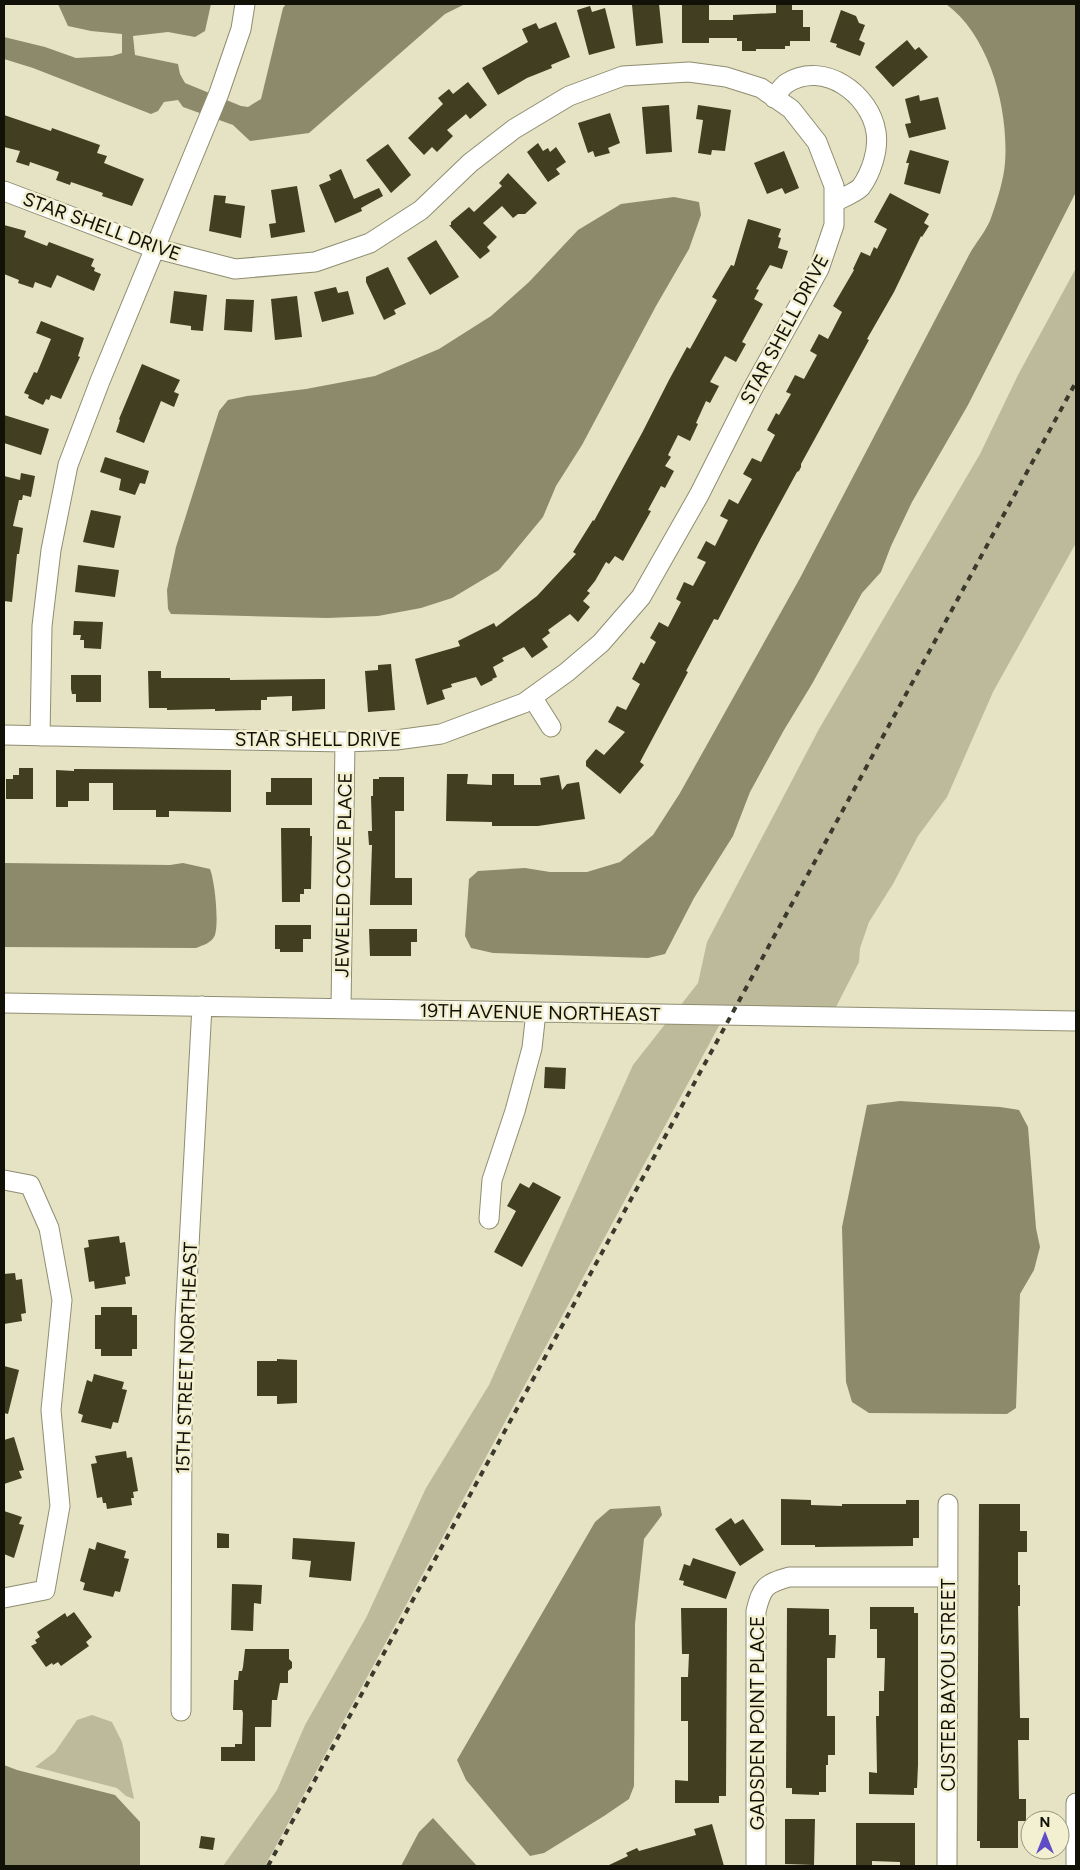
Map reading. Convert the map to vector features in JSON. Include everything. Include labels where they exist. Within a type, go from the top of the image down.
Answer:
[{"type":"street","points":[[40,736],[42,626],[51,550],[68,465],[154,248],[208,122],[241,29],[245,4]]},
{"type":"street","name":"STAR SHELL DRIVE","points":[[4,191],[154,248],[235,269],[315,262],[370,243],[421,210],[470,163],[514,129],[569,96],[624,76],[689,72],[726,77],[760,88],[790,109],[817,142],[834,186],[834,224],[819,269],[752,390],[699,495],[641,597],[601,643],[524,703],[440,734],[396,740],[345,742],[4,735]]},
{"type":"street","points":[[774,98],[786,83],[806,77],[828,77],[852,90],[868,107],[877,133],[874,163],[860,188],[834,202]]},
{"type":"street","points":[[532,697],[551,727]]},
{"type":"street","name":"JEWELED COVE PLACE","points":[[341,1008],[345,742]]},
{"type":"street","name":"19TH AVENUE NORTHEAST","points":[[4,1003],[1076,1022]]},
{"type":"street","name":"15TH STREET NORTHEAST","points":[[181,1711],[182,1426],[185,1319],[202,1006]]},
{"type":"street","points":[[489,1219],[492,1180],[515,1111],[532,1048],[536,1012]]},
{"type":"street","points":[[4,1180],[30,1185],[48,1228],[62,1300],[50,1410],[60,1506],[45,1590],[4,1598]]},
{"type":"street","name":"CUSTER BAYOU STREET","points":[[948,1504],[948,1866]]},
{"type":"street","name":"GADSDEN POINT PLACE","points":[[756,1866],[756,1611],[761,1592],[773,1581],[789,1577],[948,1577]]},
{"type":"street","points":[[1076,1803],[1076,1866]]},
{"type":"shaded area","points":[[58,4],[211,4],[205,31],[195,37],[168,32],[133,36],[135,55],[178,64],[180,74],[185,83],[241,106],[248,107],[261,99],[283,8],[286,4],[465,4],[445,14],[309,133],[250,141],[233,125],[183,107],[178,100],[164,102],[158,111],[151,114],[33,68],[4,59],[4,37],[45,47],[76,58],[112,56],[122,53],[122,34],[91,31],[68,26]]},
{"type":"shaded area","points":[[946,4],[1076,4],[1076,192],[968,405],[912,502],[881,572],[862,593],[812,684],[784,730],[750,792],[733,836],[694,898],[665,954],[648,958],[493,953],[471,948],[465,936],[469,879],[478,871],[525,868],[550,872],[587,872],[620,862],[653,835],[680,793],[800,578],[969,255],[988,225],[1000,189],[1005,163],[1004,120],[1000,98],[985,54],[961,18]]},
{"type":"shaded area","points":[[674,197],[699,202],[701,215],[689,249],[656,306],[582,445],[556,486],[543,517],[499,570],[452,598],[421,608],[378,616],[327,618],[171,614],[168,609],[167,590],[176,547],[219,411],[228,400],[306,389],[375,376],[439,349],[491,316],[529,282],[578,230],[621,204]]},
{"type":"shaded area","points":[[1076,268],[1076,543],[993,692],[947,797],[918,836],[893,884],[869,922],[860,948],[859,962],[835,1009],[680,1006],[698,983],[707,942],[819,729],[980,454],[1018,375]]},
{"type":"shaded area","points":[[4,863],[170,865],[183,863],[210,869],[216,902],[217,921],[214,938],[210,942],[196,948],[4,947]]},
{"type":"shaded area","points":[[666,1023],[720,1024],[265,1866],[223,1866],[277,1790],[305,1725],[366,1618],[426,1488],[489,1385],[633,1065]]},
{"type":"shaded area","points":[[900,1101],[1000,1107],[1019,1110],[1028,1127],[1036,1228],[1040,1247],[1034,1270],[1020,1294],[1016,1408],[1007,1414],[869,1413],[852,1402],[846,1382],[842,1227],[867,1105]]},
{"type":"shaded area","points":[[660,1506],[662,1515],[644,1539],[635,1624],[634,1786],[629,1799],[604,1816],[544,1853],[530,1856],[466,1780],[457,1760],[595,1522],[610,1509]]},
{"type":"shaded area","points":[[92,1715],[112,1722],[122,1742],[134,1799],[126,1796],[117,1788],[35,1767],[55,1752],[77,1720]]},
{"type":"shaded area","points":[[4,1765],[115,1795],[140,1822],[140,1866],[4,1866]]},
{"type":"shaded area","points":[[433,1818],[477,1866],[401,1866],[419,1832]]},
{"type":"building","points":[[659,4],[663,43],[636,46],[632,5]]},
{"type":"building","points":[[682,4],[709,4],[709,20],[733,20],[733,15],[776,13],[776,4],[792,4],[792,10],[803,10],[803,27],[810,27],[810,41],[790,41],[790,46],[785,46],[785,49],[756,49],[756,51],[742,51],[742,41],[737,41],[737,38],[709,38],[709,43],[682,43]]},
{"type":"building","points":[[590,6],[592,12],[605,8],[615,48],[589,55],[577,10]]},
{"type":"building","points":[[841,10],[856,16],[859,23],[865,25],[859,40],[865,43],[860,56],[836,47],[837,44],[830,42]]},
{"type":"building","points":[[556,22],[570,57],[551,65],[552,68],[527,78],[498,95],[482,68],[528,42],[522,29],[536,23],[539,29]]},
{"type":"building","points":[[907,40],[915,50],[919,47],[928,57],[893,87],[875,67]]},
{"type":"building","points":[[468,82],[487,105],[470,119],[466,114],[447,130],[453,136],[437,152],[432,147],[424,155],[408,138],[443,104],[438,98],[449,89],[453,94]]},
{"type":"building","points":[[919,95],[920,101],[938,97],[946,129],[909,138],[905,124],[911,123],[905,99]]},
{"type":"building","points":[[669,105],[672,152],[646,154],[642,107]]},
{"type":"building","points":[[698,105],[731,110],[725,151],[712,150],[711,155],[698,153],[703,120],[696,119]]},
{"type":"building","points":[[610,113],[620,143],[608,148],[610,153],[595,157],[593,151],[588,153],[578,123]]},
{"type":"building","points":[[4,115],[51,131],[52,128],[100,145],[97,153],[107,156],[104,163],[144,179],[132,206],[102,196],[103,193],[71,182],[70,185],[56,180],[59,172],[30,162],[29,166],[16,162],[20,151],[4,147]]},
{"type":"building","points":[[538,143],[543,151],[548,148],[550,152],[556,147],[566,162],[556,169],[560,174],[548,182],[527,152]]},
{"type":"building","points":[[388,144],[411,175],[391,193],[366,160]]},
{"type":"building","points":[[910,150],[949,161],[940,194],[904,184],[909,163],[906,163]]},
{"type":"building","points":[[784,151],[799,188],[785,194],[782,188],[767,194],[754,163]]},
{"type":"building","points":[[341,169],[354,199],[379,188],[383,196],[361,208],[362,211],[335,223],[319,185],[331,180],[329,175]]},
{"type":"building","points":[[508,173],[537,203],[525,214],[518,214],[513,218],[502,206],[483,223],[497,237],[487,247],[490,251],[480,259],[449,225],[469,207],[474,212],[502,186],[499,183]]},
{"type":"building","points":[[297,186],[305,232],[271,238],[269,224],[276,223],[271,190]]},
{"type":"building","points":[[890,193],[929,214],[924,223],[929,226],[921,236],[894,292],[867,339],[869,340],[718,620],[714,619],[686,671],[688,672],[640,762],[644,765],[620,794],[586,766],[586,761],[596,749],[604,755],[625,732],[608,722],[617,706],[626,710],[640,684],[632,679],[641,662],[644,664],[656,642],[650,638],[659,622],[668,627],[681,602],[676,599],[684,582],[693,586],[706,562],[697,558],[706,541],[715,546],[728,520],[720,516],[729,499],[738,504],[752,479],[743,474],[752,458],[761,462],[775,435],[767,430],[776,413],[779,415],[791,394],[786,392],[795,375],[804,379],[817,355],[810,351],[819,334],[828,339],[842,312],[833,306],[854,270],[861,252],[870,256],[874,247],[877,249],[887,229],[874,222]]},
{"type":"building","points":[[214,195],[226,196],[225,203],[245,206],[241,238],[209,231]]},
{"type":"building","points":[[748,219],[781,229],[778,237],[781,238],[778,248],[788,251],[782,269],[770,265],[756,289],[759,290],[754,299],[763,304],[742,342],[746,344],[736,362],[725,356],[710,382],[719,386],[710,403],[706,401],[690,441],[678,435],[668,455],[671,457],[665,466],[674,471],[665,488],[661,486],[648,510],[651,511],[623,561],[615,556],[609,564],[606,562],[587,591],[590,593],[583,601],[590,607],[578,622],[570,614],[548,630],[550,633],[542,639],[548,647],[532,658],[524,647],[502,658],[504,661],[493,667],[497,677],[493,680],[481,686],[476,677],[451,684],[452,687],[442,690],[445,699],[427,705],[415,659],[460,646],[458,641],[494,623],[496,627],[537,596],[576,554],[573,552],[594,521],[687,347],[690,349],[717,300],[712,297],[731,265],[734,266]]},
{"type":"building","points":[[4,225],[26,231],[24,237],[47,246],[49,242],[94,259],[91,266],[95,268],[94,271],[101,274],[94,291],[57,275],[51,288],[35,282],[33,288],[18,283],[19,280],[4,274]]},
{"type":"building","points":[[436,240],[459,277],[430,295],[407,258]]},
{"type":"building","points":[[388,267],[406,304],[394,310],[396,314],[384,320],[366,282],[366,277]]},
{"type":"building","points":[[336,287],[338,293],[348,291],[354,314],[322,322],[314,292]]},
{"type":"building","points":[[174,291],[207,295],[203,331],[191,330],[191,326],[170,323]]},
{"type":"building","points":[[297,296],[302,337],[275,340],[271,299]]},
{"type":"building","points":[[226,299],[254,300],[252,332],[224,330]]},
{"type":"building","points":[[41,321],[84,338],[78,356],[80,357],[61,399],[51,395],[49,400],[46,399],[43,405],[28,398],[29,395],[24,393],[34,372],[37,373],[51,339],[36,333]]},
{"type":"building","points":[[142,364],[180,380],[174,392],[179,394],[174,407],[161,401],[144,443],[116,432],[119,419]]},
{"type":"building","points":[[4,415],[49,429],[41,455],[4,443]]},
{"type":"building","points":[[105,457],[149,471],[145,484],[140,483],[135,495],[119,490],[121,479],[100,472]]},
{"type":"building","points":[[21,473],[35,476],[31,497],[23,495],[22,500],[19,500],[13,526],[23,528],[19,554],[17,554],[12,602],[4,601],[4,476],[20,480]]},
{"type":"building","points":[[91,510],[121,516],[114,548],[83,542]]},
{"type":"building","points":[[78,565],[119,570],[115,597],[75,592]]},
{"type":"building","points":[[74,621],[103,622],[101,649],[84,648],[84,640],[80,640],[81,635],[73,635]]},
{"type":"building","points":[[391,664],[395,710],[368,712],[365,671],[378,670],[378,665]]},
{"type":"building","points":[[148,671],[161,671],[161,678],[230,678],[230,680],[325,679],[325,709],[292,711],[292,696],[267,697],[267,700],[261,700],[261,710],[215,711],[215,709],[167,710],[167,708],[149,708]]},
{"type":"building","points":[[71,675],[101,675],[101,702],[76,702],[76,694],[72,694],[71,689]]},
{"type":"building","points":[[19,768],[33,768],[33,799],[6,799],[6,779],[13,779],[13,775],[19,775]]},
{"type":"building","points":[[74,769],[231,770],[231,812],[169,811],[169,817],[156,817],[156,810],[113,810],[113,783],[89,783],[89,801],[68,801],[68,807],[56,807],[56,770],[74,771]]},
{"type":"building","points":[[447,774],[468,774],[467,784],[492,785],[492,774],[514,774],[514,785],[541,785],[540,778],[559,775],[562,790],[567,784],[579,782],[585,819],[538,826],[492,826],[492,822],[446,821]]},
{"type":"building","points":[[379,777],[404,777],[404,811],[395,811],[395,878],[412,878],[412,905],[370,905],[372,845],[369,845],[368,831],[372,831],[371,796],[373,796],[373,779],[379,779]]},
{"type":"building","points":[[271,778],[312,778],[312,805],[266,805],[266,792],[271,792]]},
{"type":"building","points":[[281,828],[310,828],[310,836],[312,836],[311,889],[304,889],[304,894],[300,894],[300,902],[282,902]]},
{"type":"building","points":[[275,925],[311,925],[311,939],[303,939],[303,952],[280,952],[280,949],[275,949]]},
{"type":"building","points":[[369,929],[417,929],[417,942],[411,942],[411,956],[370,956]]},
{"type":"building","points":[[545,1067],[566,1068],[565,1089],[544,1088]]},
{"type":"building","points":[[533,1182],[561,1197],[522,1267],[494,1252],[516,1211],[507,1206],[520,1183],[529,1188]]},
{"type":"building","points":[[119,1236],[120,1243],[125,1242],[130,1276],[125,1277],[126,1284],[95,1289],[94,1281],[89,1282],[84,1248],[89,1247],[88,1240]]},
{"type":"building","points":[[15,1273],[16,1280],[22,1279],[26,1313],[21,1314],[22,1321],[4,1324],[4,1274]]},
{"type":"building","points":[[101,1307],[132,1307],[132,1315],[137,1315],[137,1349],[132,1349],[132,1356],[101,1356],[101,1349],[95,1349],[95,1315],[101,1315]]},
{"type":"building","points":[[277,1359],[297,1360],[297,1403],[277,1404],[277,1396],[257,1396],[257,1361],[277,1361]]},
{"type":"building","points":[[4,1366],[19,1370],[8,1414],[4,1413]]},
{"type":"building","points":[[94,1374],[124,1382],[122,1389],[127,1390],[118,1423],[113,1422],[111,1429],[81,1422],[83,1415],[78,1413],[87,1380],[92,1382]]},
{"type":"building","points":[[14,1437],[24,1470],[19,1471],[22,1478],[4,1484],[4,1440]]},
{"type":"building","points":[[126,1451],[127,1458],[132,1457],[138,1491],[133,1492],[134,1498],[131,1498],[132,1505],[107,1509],[102,1497],[97,1498],[91,1464],[97,1463],[95,1456]]},
{"type":"building","points":[[781,1499],[811,1500],[811,1505],[842,1506],[842,1504],[906,1504],[906,1500],[919,1500],[919,1538],[913,1538],[913,1546],[815,1547],[815,1545],[781,1545]]},
{"type":"building","points":[[979,1504],[1020,1504],[1020,1531],[1027,1531],[1027,1552],[1018,1552],[1018,1585],[1020,1585],[1020,1606],[1018,1606],[1020,1718],[1029,1718],[1029,1740],[1018,1740],[1019,1799],[1026,1799],[1026,1810],[1020,1810],[1018,1848],[980,1848],[980,1841],[977,1841]]},
{"type":"building","points":[[4,1511],[22,1517],[19,1524],[24,1525],[14,1558],[4,1554]]},
{"type":"building","points":[[731,1518],[735,1524],[743,1519],[764,1550],[740,1566],[715,1529]]},
{"type":"building","points":[[217,1533],[229,1534],[229,1548],[217,1548]]},
{"type":"building","points":[[293,1538],[355,1542],[351,1581],[309,1577],[311,1561],[292,1559]]},
{"type":"building","points":[[97,1542],[126,1551],[124,1558],[129,1559],[120,1592],[115,1591],[113,1597],[83,1590],[85,1583],[80,1581],[89,1548],[95,1550]]},
{"type":"building","points":[[693,1558],[736,1572],[726,1599],[683,1585],[684,1581],[679,1580],[684,1564],[690,1566]]},
{"type":"building","points":[[232,1584],[262,1585],[261,1604],[254,1603],[253,1631],[231,1630]]},
{"type":"building","points":[[870,1607],[914,1607],[914,1613],[918,1613],[918,1765],[917,1788],[914,1788],[914,1795],[869,1794],[869,1772],[877,1773],[876,1716],[879,1716],[879,1691],[884,1691],[885,1658],[877,1658],[877,1629],[870,1629]]},
{"type":"building","points":[[681,1608],[727,1608],[726,1796],[719,1796],[719,1803],[675,1803],[675,1780],[688,1781],[688,1721],[681,1721],[681,1677],[688,1677],[689,1654],[682,1654]]},
{"type":"building","points":[[787,1608],[829,1609],[829,1635],[836,1635],[835,1658],[827,1658],[827,1716],[835,1716],[835,1755],[828,1755],[826,1792],[819,1792],[819,1795],[792,1794],[792,1788],[786,1788]]},
{"type":"building","points":[[74,1612],[92,1637],[86,1642],[89,1646],[61,1666],[58,1662],[46,1667],[31,1646],[37,1643],[35,1640],[40,1637],[37,1632],[65,1613],[67,1617]]},
{"type":"building","points":[[245,1649],[289,1649],[289,1659],[292,1662],[292,1668],[288,1671],[288,1683],[280,1683],[277,1700],[272,1700],[271,1727],[255,1727],[255,1761],[221,1761],[221,1747],[235,1747],[235,1744],[242,1744],[243,1713],[242,1710],[233,1710],[234,1680],[238,1680],[239,1671],[242,1671]]},
{"type":"building","points":[[785,1819],[815,1819],[814,1865],[785,1864]]},
{"type":"building","points":[[856,1823],[915,1823],[915,1866],[900,1866],[900,1862],[872,1861],[872,1866],[856,1866]]},
{"type":"building","points":[[712,1824],[724,1866],[607,1866],[628,1856],[626,1853],[637,1848],[639,1851],[696,1835],[694,1829]]},
{"type":"building","points":[[201,1836],[215,1838],[213,1850],[199,1848]]},
{"type":"railway","points":[[268,1866],[1076,382]]}]
